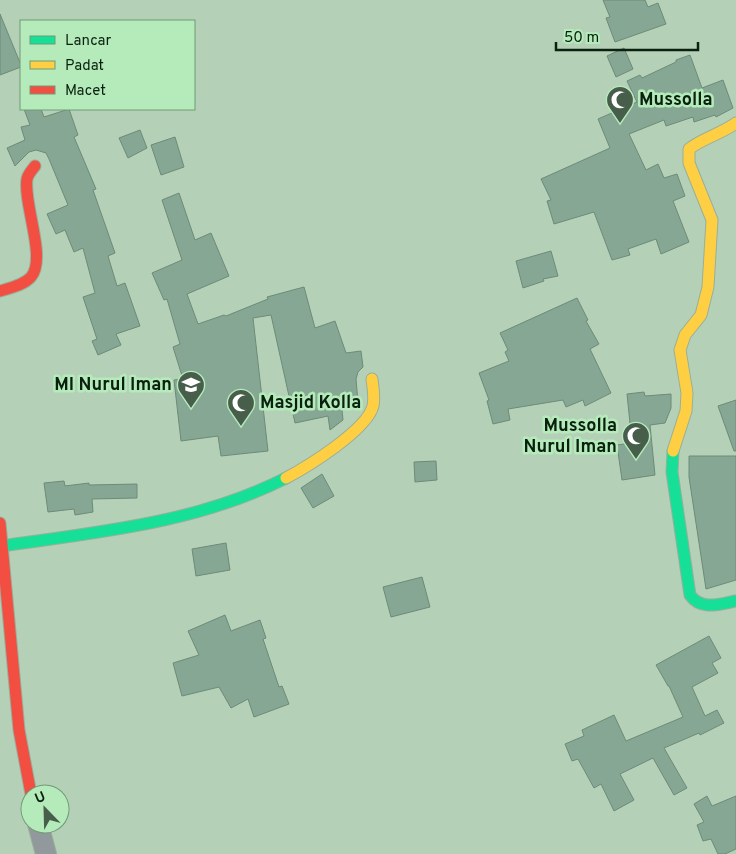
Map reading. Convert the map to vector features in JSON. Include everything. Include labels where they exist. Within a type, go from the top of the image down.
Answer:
[{"type":"street","points":[[736,124],[721,134],[694,144],[689,149],[689,163],[712,220],[708,287],[701,314],[685,336],[680,350],[687,393],[686,411],[673,450],[672,472],[690,594],[693,600],[700,604],[711,605],[736,601]]},
{"type":"street","points":[[0,291],[19,285],[32,276],[38,257],[27,200],[27,177],[35,166]]},
{"type":"street","points":[[2,546],[149,524],[224,506],[274,485],[322,457],[364,422],[372,412],[374,399],[372,379]]},
{"type":"street","points":[[0,522],[7,682],[19,730],[29,784]]},
{"type":"street","points":[[41,834],[46,854]]},
{"type":"building","points":[[603,0],[645,0],[648,7],[658,3],[666,24],[615,42],[606,18],[610,17]]},
{"type":"building","points":[[0,14],[20,63],[20,67],[0,75]]},
{"type":"building","points":[[624,48],[633,69],[616,77],[607,56]]},
{"type":"building","points":[[690,55],[702,88],[723,80],[733,108],[716,117],[715,115],[694,122],[693,117],[666,126],[664,120],[629,134],[646,170],[658,164],[664,178],[677,174],[685,196],[673,201],[689,242],[661,254],[656,239],[628,249],[630,255],[612,260],[594,212],[554,224],[547,201],[551,200],[541,179],[610,148],[598,119],[637,102],[627,81],[640,75],[642,78],[676,62],[676,60]]},
{"type":"building","points":[[24,110],[41,110],[44,117],[69,110],[78,135],[74,137],[96,189],[93,190],[115,253],[108,256],[117,286],[125,283],[140,326],[116,334],[121,345],[98,355],[92,341],[97,339],[83,297],[95,293],[83,248],[74,252],[65,230],[56,234],[47,214],[68,205],[49,159],[46,153],[36,150],[29,152],[15,166],[7,148],[25,140],[21,127],[30,125]]},
{"type":"building","points":[[140,130],[147,148],[128,158],[119,138]]},
{"type":"building","points":[[175,137],[184,167],[161,175],[151,145]]},
{"type":"building","points":[[179,193],[195,240],[211,233],[229,276],[187,294],[198,324],[224,315],[226,316],[268,299],[267,297],[304,287],[315,328],[335,321],[346,353],[361,351],[363,367],[358,372],[356,379],[358,402],[355,408],[342,410],[343,420],[330,430],[328,416],[295,423],[271,315],[253,318],[268,451],[221,456],[218,436],[181,441],[174,380],[183,379],[173,347],[180,344],[167,299],[164,300],[152,273],[182,260],[162,200]]},
{"type":"building","points":[[551,251],[558,276],[543,279],[544,281],[523,288],[516,261]]},
{"type":"building","points":[[577,298],[588,320],[586,321],[599,344],[590,349],[611,393],[585,406],[583,400],[566,407],[563,400],[508,409],[510,420],[493,424],[487,401],[489,400],[479,373],[509,361],[505,352],[508,350],[500,333]]},
{"type":"building","points":[[644,392],[645,396],[671,394],[671,408],[665,423],[650,425],[655,475],[622,480],[617,445],[632,443],[627,394]]},
{"type":"building","points":[[736,400],[736,451],[734,451],[718,406]]},
{"type":"building","points":[[689,456],[736,456],[736,580],[706,589],[689,477]]},
{"type":"building","points":[[436,461],[437,480],[415,482],[414,462]]},
{"type":"building","points":[[322,474],[334,496],[313,508],[301,488]]},
{"type":"building","points":[[64,481],[65,486],[89,483],[89,485],[137,484],[137,498],[92,499],[93,512],[75,515],[74,509],[48,512],[44,483]]},
{"type":"building","points":[[226,543],[230,570],[196,576],[192,549]]},
{"type":"building","points":[[422,577],[430,607],[391,617],[383,587]]},
{"type":"building","points":[[225,615],[231,631],[260,620],[266,638],[263,639],[279,687],[282,686],[289,704],[254,717],[248,699],[231,708],[219,687],[182,696],[173,663],[199,655],[188,631]]},
{"type":"building","points":[[709,636],[721,658],[712,663],[718,673],[692,687],[705,716],[717,710],[724,723],[700,735],[699,733],[664,748],[687,788],[674,795],[653,758],[620,774],[634,800],[614,811],[601,784],[594,788],[578,759],[572,761],[565,744],[584,736],[582,730],[614,715],[626,741],[683,717],[669,686],[656,665]]},
{"type":"building","points":[[707,796],[712,806],[736,796],[736,849],[725,854],[718,854],[711,839],[703,841],[697,825],[704,822],[694,804]]},
{"type":"traffic: fast","points":[[673,451],[672,472],[690,595],[694,600],[705,605],[717,605],[736,601]]},
{"type":"traffic: fast","points":[[2,546],[111,530],[183,516],[218,506],[286,478]]},
{"type":"traffic: slow","points":[[673,451],[686,411],[687,393],[680,350],[685,335],[701,315],[708,287],[712,220],[689,163],[689,149],[736,123]]},
{"type":"traffic: slow","points":[[286,478],[335,447],[360,426],[373,406],[372,379]]},
{"type":"traffic: jam","points":[[0,291],[25,282],[31,277],[35,268],[37,257],[36,244],[27,190],[27,179],[35,166]]},
{"type":"traffic: jam","points":[[0,523],[19,730],[29,784]]},
{"type":"place","name":"Mussolla","points":[[620,124]]},
{"type":"place","name":"MI Nurul Iman","points":[[191,409]]},
{"type":"place","name":"Masjid Kolla","points":[[241,427]]},
{"type":"place","name":"Mussolla Nurul Iman","points":[[636,460]]}]
